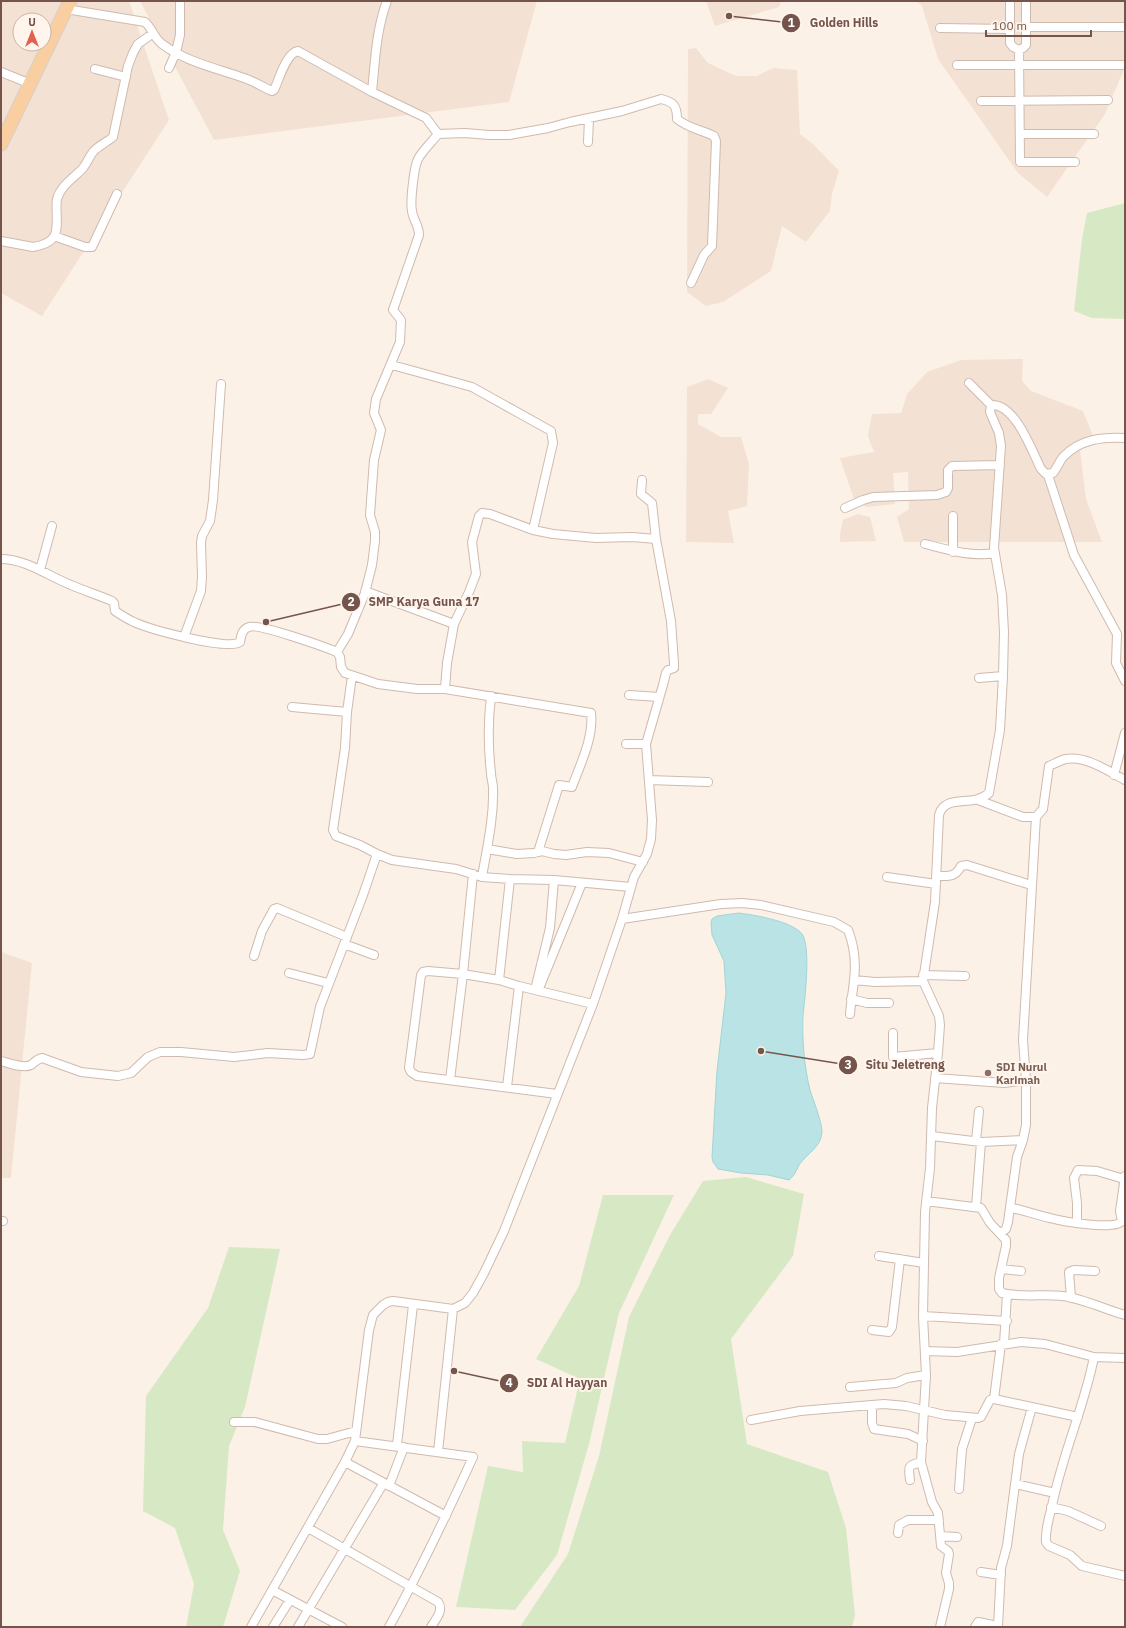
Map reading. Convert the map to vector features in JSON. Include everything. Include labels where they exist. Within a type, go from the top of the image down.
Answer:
[{"type":"main road","points":[[1,144],[68,5]]},
{"type":"street","points":[[169,68],[176,52],[180,35],[180,1]]},
{"type":"street","points":[[372,92],[376,47],[382,13],[387,1]]},
{"type":"street","points":[[1010,1],[1010,43],[1013,47],[1019,50]]},
{"type":"street","points":[[1019,50],[1024,48],[1026,45],[1026,1]]},
{"type":"street","points":[[68,5],[141,21],[148,24],[152,34],[161,44],[204,65],[252,81],[272,91],[274,90],[291,54],[298,51],[372,92],[426,118],[438,134]]},
{"type":"street","points":[[1026,26],[1124,27]]},
{"type":"street","points":[[940,28],[1010,29]]},
{"type":"street","points":[[1,241],[33,247],[49,242],[54,236],[57,220],[57,199],[60,192],[82,169],[94,151],[113,137],[126,76],[131,60],[138,44],[152,34]]},
{"type":"street","points":[[1019,50],[1020,162],[1075,162]]},
{"type":"street","points":[[957,65],[1122,65]]},
{"type":"street","points":[[95,69],[126,76]]},
{"type":"street","points":[[1,72],[31,84]]},
{"type":"street","points":[[337,652],[348,634],[365,591],[374,552],[375,532],[370,514],[374,460],[381,430],[374,413],[376,399],[392,365],[400,342],[401,320],[393,310],[419,235],[419,228],[411,206],[416,167],[418,159],[438,134],[465,133],[508,135],[589,119],[661,99],[672,103],[677,109],[677,119],[689,128],[714,136],[716,141],[712,246],[704,255],[691,283]]},
{"type":"street","points":[[981,102],[1108,100]]},
{"type":"street","points":[[588,142],[589,119]]},
{"type":"street","points":[[1020,134],[1094,134]]},
{"type":"street","points":[[54,236],[85,247],[92,247],[117,194]]},
{"type":"street","points":[[392,365],[472,387],[551,431],[553,443],[533,530]]},
{"type":"street","points":[[969,383],[991,405],[995,404],[1004,409],[1016,420],[1041,469],[1048,475],[1074,554],[1117,634],[1116,663],[1125,681]]},
{"type":"street","points":[[184,637],[201,591],[201,543],[202,536],[210,521],[213,500],[221,384]]},
{"type":"street","points":[[940,1627],[949,1588],[946,1573],[949,1554],[948,1551],[941,1546],[938,1513],[932,1502],[922,1462],[926,1375],[923,1316],[926,1201],[930,1168],[939,1016],[923,978],[934,908],[940,810],[942,806],[947,803],[978,800],[989,793],[1000,730],[1004,632],[1002,595],[995,553],[1001,446],[999,433],[990,412],[991,405]]},
{"type":"street","points":[[1048,475],[1053,473],[1058,467],[1062,458],[1069,452],[1088,441],[1102,438],[1125,438]]},
{"type":"street","points":[[845,508],[873,497],[943,493],[948,488],[948,470],[952,466],[1000,465]]},
{"type":"street","points":[[251,1627],[345,1462],[355,1440],[368,1330],[373,1315],[383,1305],[393,1301],[413,1305],[453,1309],[459,1307],[467,1301],[484,1274],[504,1231],[593,1004],[622,919],[634,877],[643,862],[651,840],[652,820],[646,744],[666,673],[668,670],[674,668],[674,663],[669,614],[656,539],[652,503],[641,494],[642,480]]},
{"type":"street","points":[[445,689],[447,663],[454,624],[476,574],[472,542],[479,516],[482,513],[490,514],[533,530],[553,534],[583,538],[632,537],[656,539]]},
{"type":"street","points":[[953,516],[953,552]]},
{"type":"street","points":[[40,570],[52,526]]},
{"type":"street","points":[[925,544],[953,552],[977,554],[995,553]]},
{"type":"street","points":[[1,559],[14,561],[40,570],[70,585],[112,601],[114,603],[115,611],[134,623],[184,637],[204,642],[235,644],[240,642],[242,633],[246,629],[253,626],[294,637],[337,652],[340,657],[342,671],[352,676],[378,684],[445,689],[591,713],[592,720],[588,739],[572,787],[559,785],[538,852]]},
{"type":"street","points":[[365,591],[454,624]]},
{"type":"street","points":[[352,676],[347,712],[345,748],[333,830],[338,837],[360,845],[392,860],[456,869],[482,877],[554,880],[631,887]]},
{"type":"street","points":[[979,678],[1003,676]]},
{"type":"street","points":[[629,695],[659,697]]},
{"type":"street","points":[[482,877],[493,800],[489,743],[491,696]]},
{"type":"street","points":[[292,707],[347,712]]},
{"type":"street","points":[[1114,775],[1125,733]]},
{"type":"street","points":[[626,744],[646,744]]},
{"type":"street","points":[[1001,1233],[1006,1229],[1011,1208],[1017,1157],[1026,1125],[1026,1080],[1023,1040],[1031,885],[1036,817],[1043,809],[1049,766],[1066,759],[1084,760],[1101,766],[1114,775],[1125,780]]},
{"type":"street","points":[[649,780],[708,782]]},
{"type":"street","points":[[978,800],[1023,817],[1036,817]]},
{"type":"street","points":[[487,849],[517,854],[542,851],[566,855],[588,852],[608,853],[643,862]]},
{"type":"street","points":[[1,1061],[24,1066],[30,1065],[42,1058],[81,1072],[118,1076],[131,1073],[148,1057],[160,1052],[181,1052],[234,1057],[268,1053],[307,1055],[311,1051],[320,1008],[328,983],[363,895],[377,854]]},
{"type":"street","points":[[887,877],[936,880],[958,873],[961,866],[967,865],[1031,885]]},
{"type":"street","points":[[450,1080],[473,874]]},
{"type":"street","points":[[499,980],[510,879]]},
{"type":"street","points":[[537,990],[550,928],[554,880]]},
{"type":"street","points":[[537,990],[582,883]]},
{"type":"street","points":[[622,919],[732,903],[761,905],[834,922],[848,930],[852,939],[854,980],[850,1014]]},
{"type":"street","points":[[254,956],[260,935],[274,908],[277,908],[374,955]]},
{"type":"street","points":[[558,1094],[416,1076],[411,1072],[409,1068],[419,979],[423,972],[428,971],[463,974],[499,980],[593,1004]]},
{"type":"street","points":[[289,973],[328,983]]},
{"type":"street","points":[[854,980],[894,982],[923,978],[965,976]]},
{"type":"street","points":[[508,1087],[519,986]]},
{"type":"street","points":[[851,999],[867,1003],[889,1003]]},
{"type":"street","points":[[893,1033],[893,1057],[938,1053]]},
{"type":"street","points":[[935,1078],[1004,1083],[1026,1080]]},
{"type":"street","points":[[976,1207],[979,1111]]},
{"type":"street","points":[[932,1136],[979,1141],[1023,1140]]},
{"type":"street","points":[[1011,1208],[1050,1219],[1094,1225],[1120,1224],[1122,1221],[1120,1211],[1124,1178],[1097,1171],[1078,1170],[1075,1172],[1074,1178],[1077,1202],[1077,1222]]},
{"type":"street","points":[[926,1201],[981,1208],[990,1222],[1001,1233],[1006,1242],[999,1289],[1002,1293],[1025,1296],[1062,1296],[1125,1315]]},
{"type":"street","points":[[879,1256],[924,1263]]},
{"type":"street","points":[[872,1330],[889,1332],[892,1327],[900,1259]]},
{"type":"street","points":[[1001,1269],[1021,1271]]},
{"type":"street","points":[[1071,1298],[1069,1272],[1074,1270],[1095,1271]]},
{"type":"street","points":[[994,1399],[1007,1321],[1007,1294]]},
{"type":"street","points":[[298,1627],[344,1549],[386,1485],[400,1446],[413,1305]]},
{"type":"street","points":[[438,1452],[453,1309]]},
{"type":"street","points":[[923,1316],[1007,1321]]},
{"type":"street","points":[[925,1351],[957,1352],[1021,1342],[1045,1344],[1094,1357],[1125,1358]]},
{"type":"street","points":[[1094,1357],[1078,1417],[1067,1447],[1054,1493],[1045,1540],[1047,1544],[1070,1555],[1082,1566],[1125,1576]]},
{"type":"street","points":[[850,1387],[896,1383],[907,1378],[926,1375]]},
{"type":"street","points":[[751,1420],[800,1411],[894,1404],[945,1415],[972,1418],[981,1417],[988,1402],[994,1399],[1078,1417]]},
{"type":"street","points":[[872,1405],[872,1423],[874,1429],[908,1434],[923,1441]]},
{"type":"street","points":[[976,1627],[978,1622],[998,1626],[1001,1568],[1007,1546],[1019,1454],[1032,1407]]},
{"type":"street","points":[[959,1489],[962,1448],[972,1418]]},
{"type":"street","points":[[234,1422],[255,1422],[318,1439],[327,1439],[356,1431]]},
{"type":"street","points":[[355,1440],[473,1457],[446,1516],[389,1627]]},
{"type":"street","points":[[345,1462],[446,1516]]},
{"type":"street","points":[[910,1480],[910,1465],[913,1463],[922,1462]]},
{"type":"street","points":[[1015,1484],[1054,1493]]},
{"type":"street","points":[[1052,1507],[1068,1511],[1102,1526]]},
{"type":"street","points":[[898,1533],[899,1525],[906,1520],[939,1520]]},
{"type":"street","points":[[308,1528],[438,1602],[441,1605],[441,1610],[431,1627]]},
{"type":"street","points":[[940,1536],[957,1536]]},
{"type":"street","points":[[981,1572],[1001,1575]]},
{"type":"street","points":[[272,1590],[342,1627]]},
{"type":"street","points":[[273,1627],[290,1600]]},
{"type":"shaded area","points":[[1,1],[129,1],[169,120],[42,316],[1,293]]},
{"type":"shaded area","points":[[140,1],[537,1],[509,102],[214,140]]},
{"type":"shaded area","points":[[706,1],[781,1],[779,7],[715,26]]},
{"type":"shaded area","points":[[916,1],[1125,1],[1125,67],[1105,114],[1047,197],[1018,173],[938,59],[922,6]]},
{"type":"shaded area","points":[[696,48],[708,63],[736,76],[756,76],[774,68],[797,70],[800,134],[813,144],[839,171],[832,194],[830,211],[806,242],[782,226],[771,271],[723,302],[706,306],[687,292],[688,49]]},
{"type":"shaded area","points":[[1023,359],[1022,381],[1031,391],[1083,411],[1096,443],[1080,450],[1086,499],[1102,542],[904,542],[897,517],[909,509],[908,472],[893,473],[895,504],[867,507],[855,502],[840,458],[874,452],[868,436],[872,414],[901,413],[907,394],[927,372],[961,360]]},
{"type":"shaded area","points":[[708,379],[728,388],[711,414],[698,414],[698,424],[721,437],[741,437],[749,464],[747,506],[728,511],[734,543],[686,542],[687,387]]},
{"type":"shaded area","points":[[858,514],[870,517],[876,541],[840,542],[843,520]]},
{"type":"shaded area","points":[[1,952],[32,963],[11,1178],[1,1178]]},
{"type":"green space","points":[[1125,203],[1125,319],[1092,318],[1074,311],[1082,239],[1087,213]]},
{"type":"green space","points":[[746,1177],[804,1194],[793,1256],[731,1339],[747,1444],[828,1472],[846,1528],[855,1615],[852,1627],[520,1627],[568,1554],[599,1456],[629,1317],[670,1235],[703,1181]]},
{"type":"green space","points":[[603,1195],[674,1195],[619,1313],[589,1444],[557,1555],[515,1610],[456,1607],[488,1466],[523,1472],[522,1441],[565,1443],[580,1379],[536,1359],[579,1286]]},
{"type":"green space","points":[[229,1247],[280,1249],[245,1407],[229,1446],[223,1530],[240,1571],[223,1627],[186,1627],[194,1584],[175,1528],[143,1511],[146,1396],[208,1308]]},
{"type":"water","points":[[739,913],[782,922],[797,929],[805,940],[807,960],[803,1015],[804,1052],[810,1090],[822,1131],[820,1141],[817,1146],[802,1161],[794,1175],[789,1180],[768,1175],[741,1173],[718,1169],[713,1162],[712,1157],[717,1071],[726,993],[724,961],[712,935],[711,922],[712,919],[717,916]]},
{"type":"place","name":"Golden Hills","points":[[729,16]]},
{"type":"place","name":"SMP Karya Guna 17","points":[[266,622]]},
{"type":"place","name":"Situ Jeletreng","points":[[761,1051]]},
{"type":"place","name":"SDI Nurul Karimah","points":[[988,1073]]},
{"type":"place","name":"SDI Al Hayyan","points":[[454,1371]]}]
